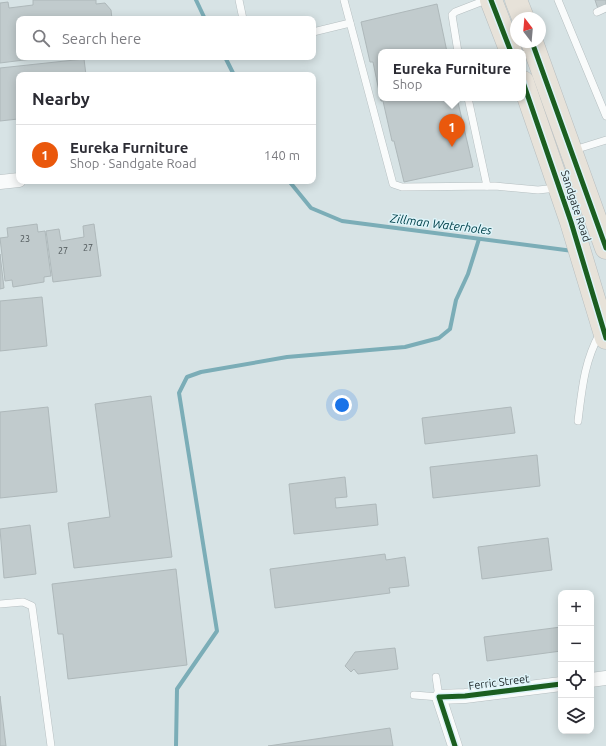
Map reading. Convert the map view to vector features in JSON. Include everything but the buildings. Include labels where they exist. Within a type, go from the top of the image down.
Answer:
[{"type":"highway","points":[[491,0],[511,49]]},
{"type":"highway","points":[[516,0],[521,12]]},
{"type":"highway","name":"Sandgate Road","points":[[534,48],[606,248]]},
{"type":"highway","name":"Sandgate Road","points":[[526,91],[571,222],[604,332]]},
{"type":"street","points":[[0,182],[16,180]]},
{"type":"street","points":[[594,680],[606,678]]},
{"type":"street","name":"Ferric Street","points":[[439,697],[465,696],[558,684]]},
{"type":"street","points":[[439,697],[455,746]]},
{"type":"lane","points":[[239,0],[242,16]]},
{"type":"lane","points":[[344,0],[393,184],[402,187],[487,186],[538,190],[559,187]]},
{"type":"lane","points":[[458,49],[452,15],[455,12],[486,0]]},
{"type":"lane","points":[[558,0],[606,116]]},
{"type":"lane","points":[[597,12],[606,8]]},
{"type":"lane","points":[[316,31],[350,23]]},
{"type":"lane","points":[[469,101],[487,186]]},
{"type":"lane","points":[[572,151],[600,140],[606,140]]},
{"type":"lane","points":[[578,421],[585,367],[590,350],[604,332]]},
{"type":"lane","points":[[0,604],[23,602],[32,606],[51,746]]},
{"type":"lane","points":[[414,695],[439,697],[436,677]]},
{"type":"waterway","name":"Zillman Waterholes","points":[[196,0],[204,16]]},
{"type":"waterway","name":"Zillman Waterholes","points":[[226,60],[232,72]]},
{"type":"waterway","name":"Zillman Waterholes","points":[[291,184],[311,208],[342,221],[573,251]]},
{"type":"waterway","points":[[176,746],[177,689],[217,631],[179,393],[187,377],[201,372],[287,357],[405,347],[439,338],[450,329],[456,300],[468,274],[479,239]]},
{"type":"cycle path","points":[[491,0],[510,49]]},
{"type":"cycle path","points":[[534,48],[606,248]]},
{"type":"cycle path","points":[[526,91],[571,222],[606,338]]},
{"type":"cycle path","points":[[455,746],[439,697],[465,696],[558,684]]},
{"type":"place","name":"Eureka Furniture","points":[[452,147]]}]
